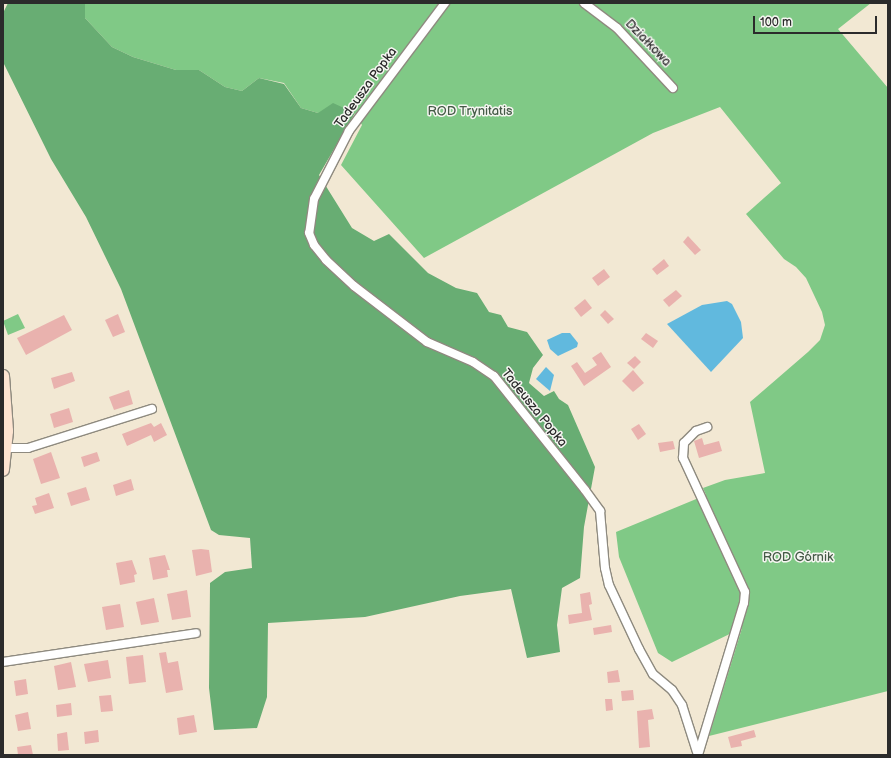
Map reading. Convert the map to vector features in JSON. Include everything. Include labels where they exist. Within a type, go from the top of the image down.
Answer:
[{"type":"main road","points":[[3,376],[7,406],[6,448],[3,470]]},
{"type":"street","name":"Tadeusza Popka","points":[[445,3],[349,131],[314,199],[309,233],[314,245],[326,260],[354,286],[427,342],[473,362],[494,376],[586,490],[600,511],[605,568],[609,585],[638,648],[654,674],[672,690],[682,705],[698,755]]},
{"type":"street","name":"Działkowa","points":[[584,3],[618,28],[674,88]]},
{"type":"street","points":[[6,448],[28,448],[152,409]]},
{"type":"street","points":[[698,755],[744,603],[745,592],[683,458],[684,443],[696,431],[707,427]]},
{"type":"street","points":[[3,662],[196,633]]},
{"type":"green space","points":[[8,3],[85,3],[85,18],[112,47],[133,57],[176,70],[199,70],[225,87],[242,91],[259,78],[284,84],[301,108],[318,113],[333,103],[355,113],[319,175],[352,228],[374,241],[389,234],[428,273],[456,288],[477,293],[489,312],[501,315],[508,327],[527,332],[543,355],[533,368],[529,383],[544,396],[554,391],[559,399],[568,405],[595,467],[584,527],[580,578],[562,588],[557,625],[560,652],[527,658],[511,589],[460,596],[365,617],[268,623],[267,697],[257,728],[214,730],[209,688],[210,583],[225,572],[252,568],[250,538],[219,535],[211,530],[121,289],[86,217],[51,159],[3,62],[3,13]]},
{"type":"green space","points":[[85,3],[871,3],[838,29],[888,88],[888,691],[709,736],[742,628],[672,662],[658,653],[619,557],[616,532],[706,495],[703,488],[725,480],[765,473],[750,402],[820,340],[825,325],[822,312],[806,278],[796,267],[784,259],[746,214],[781,183],[720,107],[653,133],[424,258],[341,165],[362,125],[355,113],[318,113],[301,108],[284,83],[259,78],[242,91],[225,87],[199,70],[176,70],[133,57],[112,47],[85,18]]},
{"type":"green space","points":[[18,314],[25,328],[8,335],[3,321]]},
{"type":"water","points":[[727,301],[732,304],[741,322],[743,338],[711,372],[667,324],[702,305]]},
{"type":"water","points":[[562,333],[570,333],[578,343],[577,347],[558,356],[550,349],[547,340]]},
{"type":"water","points":[[546,367],[554,375],[550,391],[536,379]]},
{"type":"building","points":[[688,236],[701,250],[695,255],[683,242]]},
{"type":"building","points":[[664,259],[669,266],[657,275],[652,269]]},
{"type":"building","points":[[604,269],[610,277],[598,286],[592,278]]},
{"type":"building","points":[[676,290],[682,296],[669,307],[663,300]]},
{"type":"building","points":[[585,299],[592,308],[581,317],[574,308]]},
{"type":"building","points":[[605,310],[614,319],[608,324],[600,315]]},
{"type":"building","points":[[118,314],[125,332],[113,337],[105,320]]},
{"type":"building","points":[[64,315],[72,330],[26,355],[17,338]]},
{"type":"building","points":[[646,333],[658,341],[653,348],[641,339]]},
{"type":"building","points":[[601,352],[611,367],[584,386],[571,366],[577,362],[585,373],[597,365],[592,358]]},
{"type":"building","points":[[635,356],[641,362],[634,369],[627,363]]},
{"type":"building","points":[[633,370],[644,383],[633,392],[622,381]]},
{"type":"building","points":[[72,372],[75,381],[54,389],[51,378]]},
{"type":"building","points":[[129,390],[133,404],[114,410],[109,397]]},
{"type":"building","points":[[69,408],[73,422],[54,428],[50,414]]},
{"type":"building","points":[[151,423],[154,427],[161,423],[167,435],[154,442],[151,435],[127,446],[122,434]]},
{"type":"building","points":[[639,424],[646,434],[638,440],[631,429]]},
{"type":"building","points":[[702,438],[704,445],[719,441],[722,451],[699,458],[694,441]]},
{"type":"building","points":[[673,441],[675,449],[660,452],[658,443]]},
{"type":"building","points":[[51,452],[60,478],[41,484],[33,459]]},
{"type":"building","points":[[97,452],[100,461],[84,467],[81,457]]},
{"type":"building","points":[[131,479],[134,490],[116,496],[113,485]]},
{"type":"building","points":[[86,487],[90,500],[71,506],[67,493]]},
{"type":"building","points":[[49,493],[54,508],[35,514],[32,506],[37,505],[35,498]]},
{"type":"building","points":[[192,550],[209,550],[212,572],[196,576]]},
{"type":"building","points":[[165,555],[170,570],[167,570],[168,577],[153,580],[149,558]]},
{"type":"building","points":[[132,560],[137,574],[134,575],[135,582],[120,585],[116,563]]},
{"type":"building","points":[[187,590],[191,617],[172,620],[167,594]]},
{"type":"building","points":[[590,592],[592,604],[589,605],[592,620],[569,624],[568,615],[582,613],[580,594]]},
{"type":"building","points":[[154,598],[159,622],[141,625],[136,602]]},
{"type":"building","points":[[120,604],[124,627],[106,630],[102,607]]},
{"type":"building","points":[[611,625],[612,632],[594,635],[593,628]]},
{"type":"building","points":[[166,652],[168,663],[178,661],[183,690],[166,693],[159,653]]},
{"type":"building","points":[[143,655],[146,682],[129,684],[126,657]]},
{"type":"building","points":[[108,660],[111,678],[88,682],[84,664]]},
{"type":"building","points":[[71,662],[76,687],[58,690],[54,666]]},
{"type":"building","points":[[618,670],[620,682],[608,683],[607,672]]},
{"type":"building","points":[[26,679],[28,694],[16,696],[14,681]]},
{"type":"building","points":[[633,690],[634,700],[622,701],[621,691]]},
{"type":"building","points":[[111,695],[113,711],[101,712],[99,696]]},
{"type":"building","points":[[605,699],[612,699],[613,710],[606,711]]},
{"type":"building","points":[[71,703],[72,715],[57,717],[56,705]]},
{"type":"building","points":[[652,709],[654,719],[648,720],[650,747],[639,748],[637,711]]},
{"type":"building","points":[[28,712],[31,729],[18,731],[15,715]]},
{"type":"building","points":[[194,715],[197,732],[179,735],[177,718]]},
{"type":"building","points":[[98,730],[99,742],[85,744],[84,732]]},
{"type":"building","points":[[754,730],[756,737],[741,741],[742,746],[731,748],[728,737]]},
{"type":"building","points":[[67,732],[69,750],[58,751],[57,734]]},
{"type":"building","points":[[31,745],[33,755],[18,755],[17,747]]},
{"type":"park label","name":"ROD Trynitatis","points":[[470,111]]},
{"type":"park label","name":"ROD Górnik","points":[[798,557]]}]
